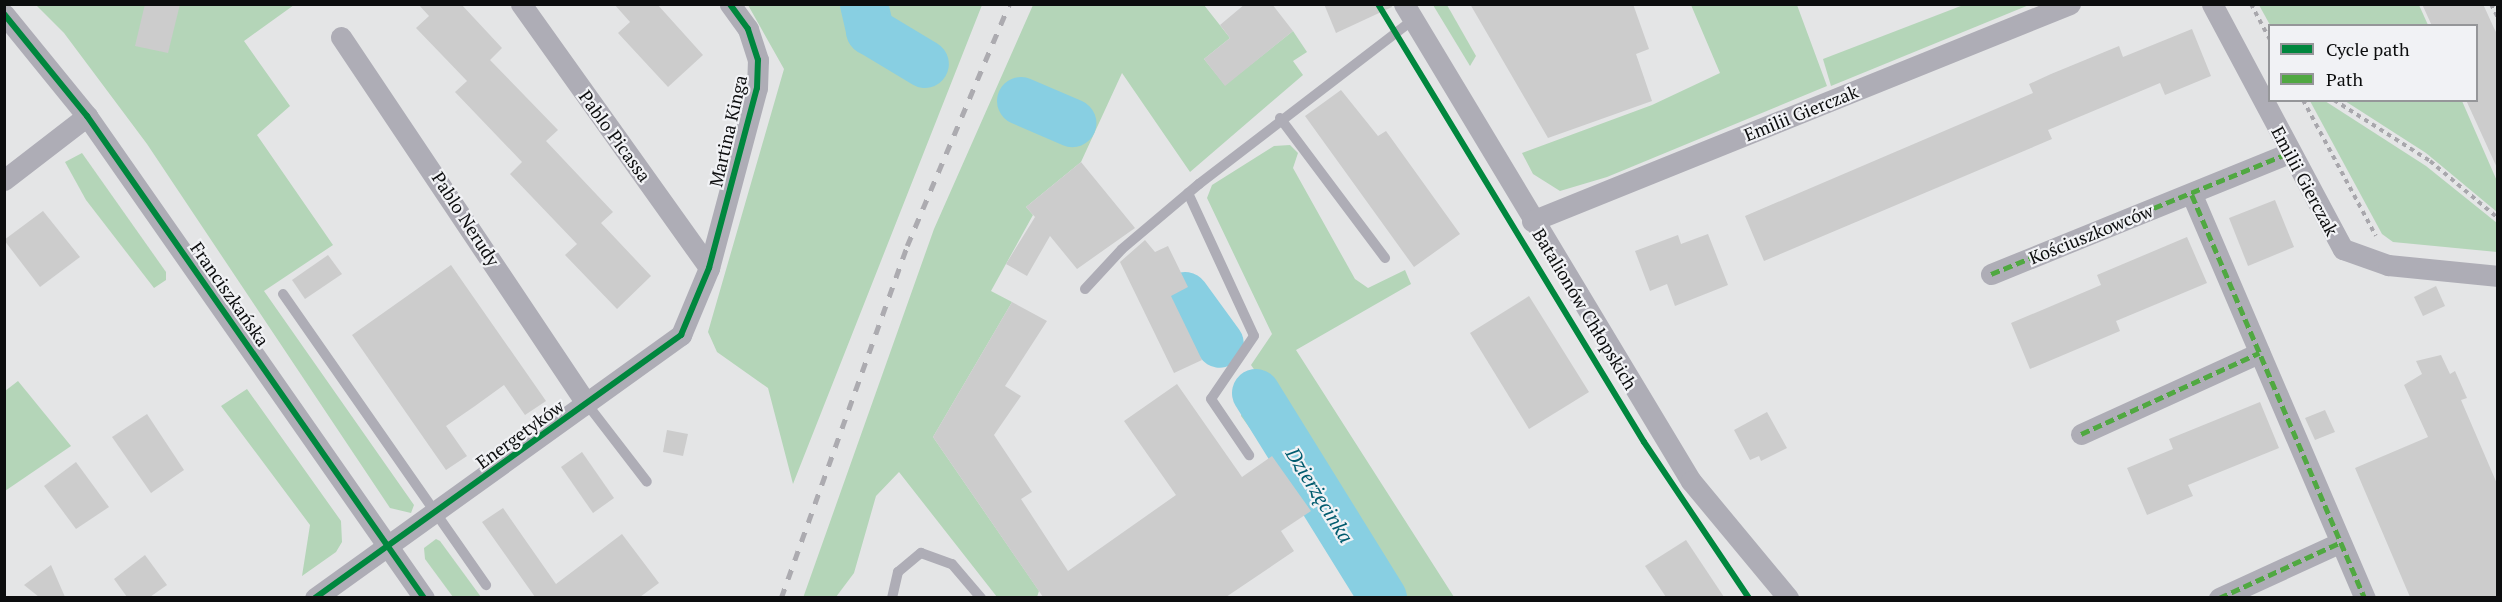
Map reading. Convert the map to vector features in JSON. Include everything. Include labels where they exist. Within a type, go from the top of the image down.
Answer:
[{"type":"street","name":"Pablo Picassa","points":[[520,4],[709,268]]},
{"type":"street","name":"Martina Kinga","points":[[709,268],[758,88],[758,60],[748,29],[730,4]]},
{"type":"street","name":"Emilii Gierczak","points":[[1532,220],[2070,4]]},
{"type":"street","name":"Emilii Gierczak","points":[[2212,4],[2289,153],[2343,249],[2388,265],[2498,276]]},
{"type":"street","name":"Batalionów Chłopskich","points":[[1409,12],[1691,481],[1788,597]]},
{"type":"street","name":"Franciszkańska","points":[[4,14],[87,116],[424,597]]},
{"type":"street","name":"Pablo Nerudy","points":[[341,37],[587,404]]},
{"type":"street","points":[[4,180],[87,116]]},
{"type":"street","name":"Kościuszkowców","points":[[1991,274],[2192,195],[2289,153]]},
{"type":"street","points":[[2192,195],[2339,543],[2365,597]]},
{"type":"street","name":"Energetyków","points":[[315,597],[390,548],[681,335],[709,268]]},
{"type":"street","points":[[2081,434],[2259,353]]},
{"type":"street","points":[[2219,597],[2339,543]]},
{"type":"lane","points":[[1085,289],[1188,193],[1409,12]]},
{"type":"lane","points":[[1280,118],[1385,258]]},
{"type":"lane","points":[[1188,193],[1254,336],[1211,399],[1249,455]]},
{"type":"lane","points":[[283,294],[486,585]]},
{"type":"lane","points":[[587,404],[647,482]]},
{"type":"lane","points":[[892,597],[898,572],[921,553],[952,564],[981,597]]},
{"type":"path","points":[[2251,4],[2268,35]]},
{"type":"path","points":[[2491,4],[2498,18]]},
{"type":"path","points":[[2303,102],[2376,238],[2384,243]]},
{"type":"path","points":[[2337,102],[2430,161],[2498,218]]},
{"type":"path","points":[[364,597],[373,597]]},
{"type":"green space","points":[[1966,4],[2029,5],[1831,86],[1823,59]]},
{"type":"green space","points":[[36,5],[294,5],[244,41],[290,106],[257,135],[333,245],[264,291],[414,505],[411,513],[390,508],[147,144],[64,33]]},
{"type":"green space","points":[[748,5],[982,5],[793,484],[768,388],[717,352],[708,332],[784,69]]},
{"type":"green space","points":[[1033,5],[1204,5],[1230,38],[1204,59],[1225,85],[1293,31],[1307,52],[1293,61],[1303,75],[1190,172],[1122,73],[1081,162],[1026,207],[1033,215],[991,291],[1012,302],[933,437],[1039,591],[1037,597],[997,597],[899,472],[876,496],[854,573],[836,597],[803,598],[934,229]]},
{"type":"green space","points":[[1433,5],[1447,5],[1476,56],[1470,66]]},
{"type":"green space","points":[[1691,5],[1797,5],[1827,86],[1607,177],[1560,191],[1533,174],[1522,153],[1652,105],[1720,73]]},
{"type":"green space","points":[[2259,5],[2419,5],[2428,24],[2269,24]]},
{"type":"green space","points":[[2311,102],[2327,102],[2426,166],[2497,223],[2497,252],[2393,242],[2382,234]]},
{"type":"green space","points":[[2347,102],[2462,102],[2497,181],[2497,212],[2426,153]]},
{"type":"green space","points":[[1290,145],[1298,153],[1293,168],[1355,279],[1368,288],[1405,270],[1411,284],[1296,350],[1454,597],[1374,597],[1241,416],[1244,389],[1260,378],[1251,365],[1272,334],[1207,198],[1212,185],[1274,146]]},
{"type":"green space","points":[[82,153],[166,272],[166,280],[154,288],[86,200],[65,162]]},
{"type":"green space","points":[[18,381],[71,446],[5,491],[5,391]]},
{"type":"green space","points":[[247,389],[341,521],[342,542],[336,552],[302,576],[310,525],[221,406]]},
{"type":"green space","points":[[436,539],[440,541],[481,597],[453,597],[425,559],[424,548]]},
{"type":"building","points":[[145,4],[180,4],[168,53],[135,46]]},
{"type":"building","points":[[418,4],[461,4],[502,48],[490,60],[558,130],[546,141],[613,212],[601,223],[651,276],[617,309],[565,255],[577,244],[510,174],[522,162],[455,92],[467,81],[416,28],[429,16]]},
{"type":"building","points":[[614,4],[657,4],[703,55],[668,87],[618,33],[630,22]]},
{"type":"building","points":[[1245,4],[1272,4],[1293,31],[1225,86],[1204,59],[1230,38],[1220,25]]},
{"type":"building","points":[[1324,4],[1391,4],[1392,7],[1336,33]]},
{"type":"building","points":[[1470,4],[1633,4],[1649,49],[1636,54],[1652,101],[1548,138]]},
{"type":"building","points":[[2422,4],[2483,4],[2498,36],[2498,170],[2467,102],[2478,102],[2478,24],[2431,24]]},
{"type":"building","points":[[2192,29],[2211,76],[2165,95],[2160,83],[2048,130],[2052,139],[1764,261],[1745,216],[2033,93],[2029,84],[2051,74],[2119,46],[2123,57]]},
{"type":"building","points":[[1341,90],[1378,136],[1386,131],[1460,234],[1414,267],[1305,116]]},
{"type":"building","points":[[1081,162],[1135,228],[1077,269],[1050,236],[1027,276],[1006,264],[1035,217],[1026,207]]},
{"type":"building","points":[[2275,200],[2294,247],[2248,266],[2229,218]]},
{"type":"building","points":[[43,211],[80,257],[40,287],[4,240]]},
{"type":"building","points":[[1708,234],[1728,285],[1675,306],[1667,284],[1650,291],[1635,251],[1678,235],[1681,244]]},
{"type":"building","points":[[2187,237],[2207,283],[2116,321],[2120,331],[2030,369],[2011,323],[2101,285],[2097,275]]},
{"type":"building","points":[[1145,240],[1155,252],[1168,246],[1188,287],[1171,296],[1202,360],[1174,373],[1120,262]]},
{"type":"building","points":[[328,255],[342,274],[305,299],[292,280]]},
{"type":"building","points":[[451,265],[546,401],[525,415],[504,385],[446,426],[467,456],[446,470],[352,335]]},
{"type":"building","points":[[2436,286],[2445,306],[2423,316],[2414,297]]},
{"type":"building","points":[[1529,296],[1589,392],[1529,429],[1470,333]]},
{"type":"building","points":[[1012,302],[1047,321],[1005,386],[1021,396],[994,435],[1032,492],[1021,499],[1068,571],[1176,495],[1124,421],[1177,384],[1242,477],[1272,456],[1311,511],[1281,531],[1294,551],[1226,597],[1043,597],[933,437]]},
{"type":"building","points":[[2441,355],[2450,374],[2455,371],[2467,398],[2461,400],[2498,486],[2498,597],[2410,597],[2355,468],[2428,437],[2404,385],[2422,374],[2416,361]]},
{"type":"building","points":[[2260,402],[2279,448],[2188,485],[2193,496],[2147,515],[2127,468],[2173,449],[2169,439]]},
{"type":"building","points":[[2325,410],[2335,432],[2315,440],[2305,418]]},
{"type":"building","points":[[1767,412],[1787,448],[1761,461],[1759,456],[1750,460],[1734,430]]},
{"type":"building","points":[[147,414],[184,470],[151,493],[112,437]]},
{"type":"building","points":[[667,430],[688,434],[683,456],[663,452]]},
{"type":"building","points":[[582,452],[614,498],[593,513],[561,467]]},
{"type":"building","points":[[76,462],[109,507],[76,529],[44,486]]},
{"type":"building","points":[[503,508],[556,584],[622,534],[659,583],[640,597],[535,597],[482,522]]},
{"type":"building","points":[[1686,540],[1724,597],[1666,597],[1645,566]]},
{"type":"building","points":[[145,555],[167,585],[150,597],[127,597],[114,579]]},
{"type":"building","points":[[51,565],[65,597],[39,597],[24,585]]},
{"type":"waterway","name":"Dzierżęcinka","points":[[864,4],[870,31],[925,64]]},
{"type":"waterway","name":"Dzierżęcinka","points":[[1021,101],[1072,123]]},
{"type":"waterway","name":"Dzierżęcinka","points":[[1185,296],[1220,344]]},
{"type":"waterway","name":"Dzierżęcinka","points":[[1256,393],[1383,598]]},
{"type":"railway","points":[[781,598],[907,246],[1009,4]]},
{"type":"marked path","points":[[1991,274],[2289,153]]},
{"type":"marked path","points":[[2192,195],[2365,598]]},
{"type":"marked path","points":[[2081,434],[2259,353]]},
{"type":"marked path","points":[[2219,598],[2339,543]]},
{"type":"cycle path","points":[[315,598],[681,335],[709,268],[757,88],[758,60],[748,29],[730,4]]},
{"type":"cycle path","points":[[1378,4],[1644,442],[1749,598]]},
{"type":"cycle path","points":[[4,14],[87,116],[424,598]]}]
